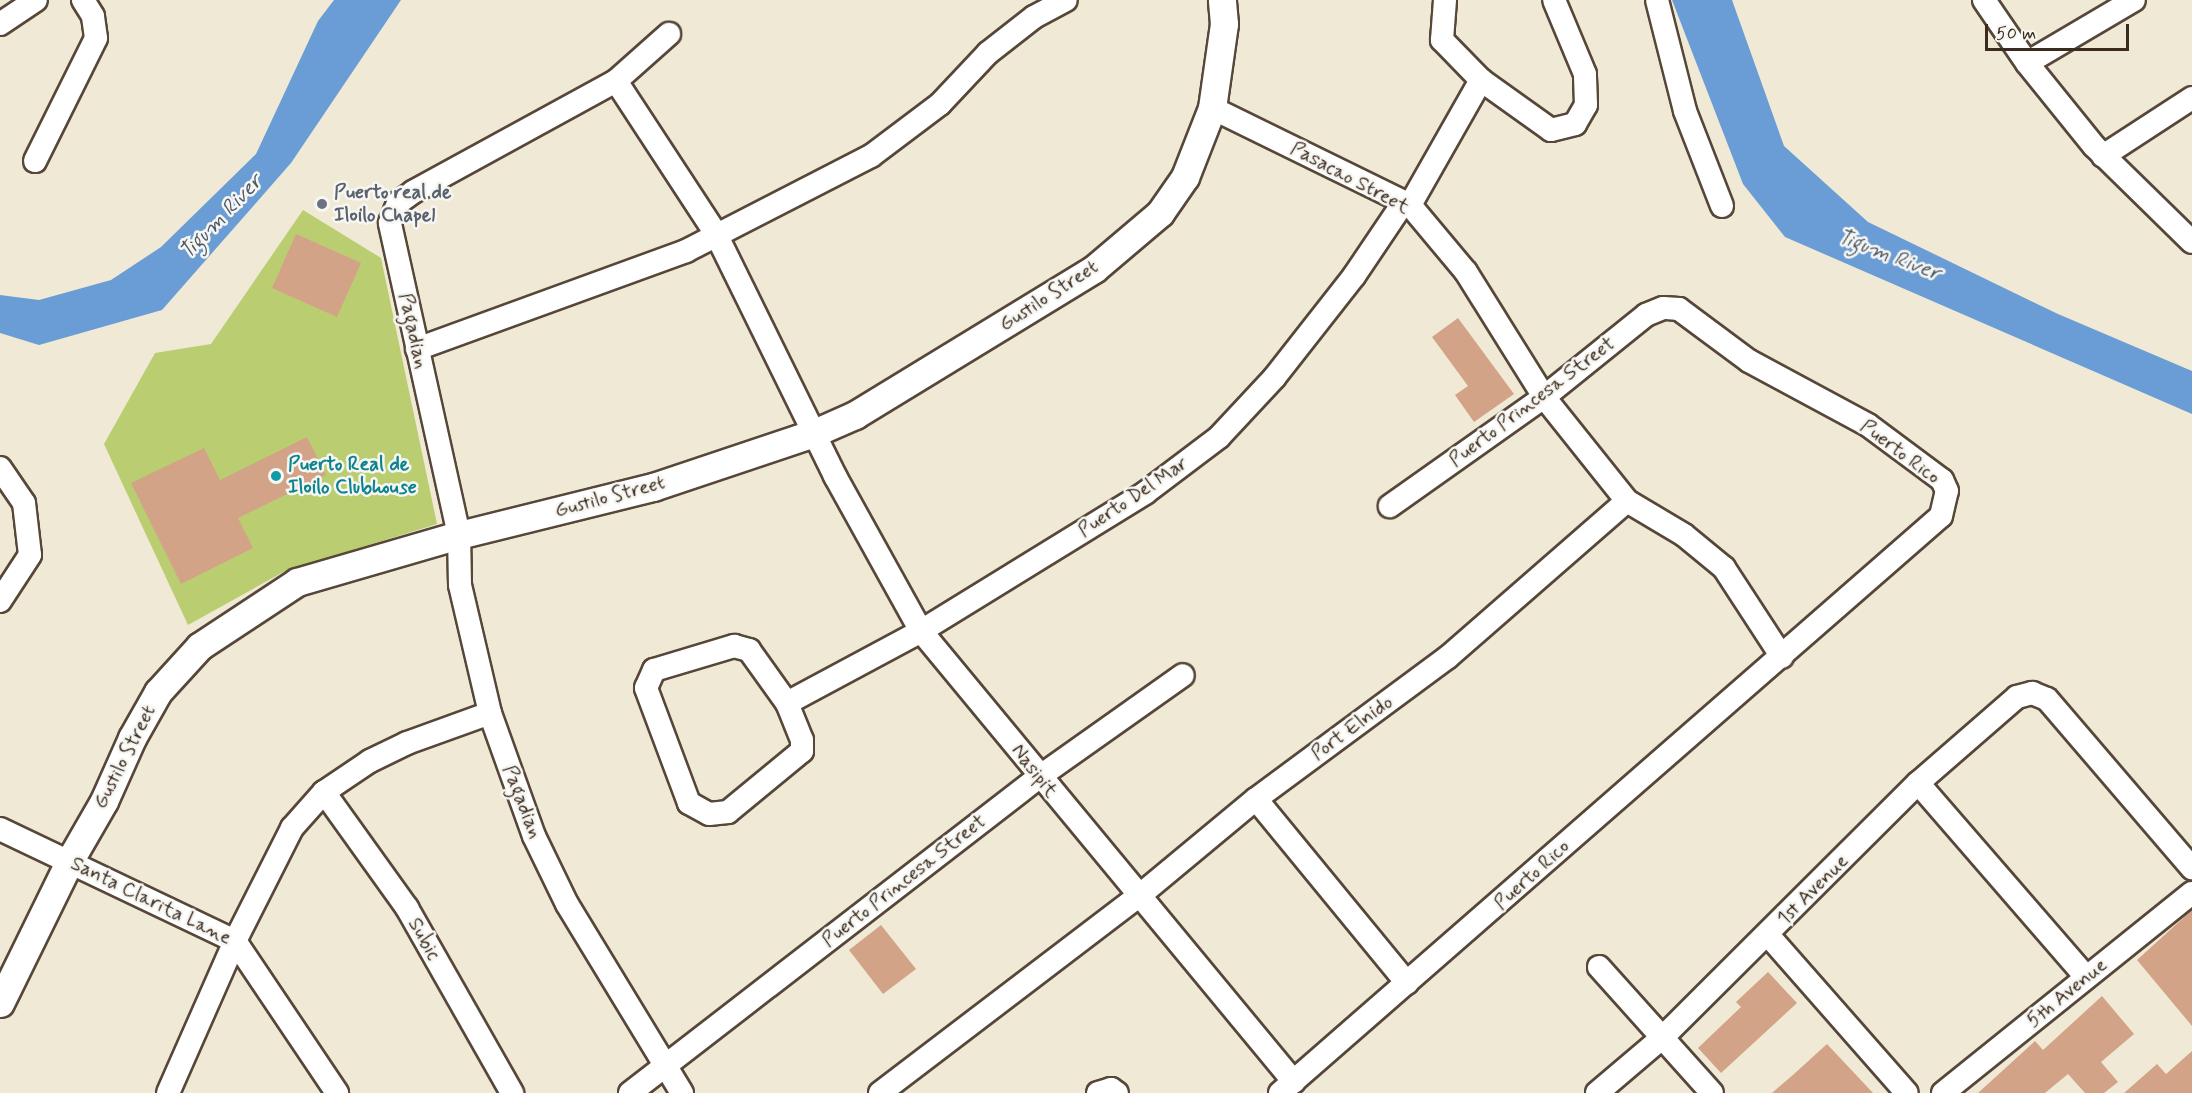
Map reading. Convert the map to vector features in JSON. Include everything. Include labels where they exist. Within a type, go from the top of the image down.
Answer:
[{"type":"street","points":[[0,24],[36,0]]},
{"type":"street","points":[[35,161],[96,38],[93,16],[83,0]]},
{"type":"street","points":[[417,349],[686,251],[871,156],[905,134],[940,104],[988,53],[1034,17],[1066,0]]},
{"type":"street","name":"Gustilo Street","points":[[0,1003],[70,860],[158,692],[200,646],[297,582],[459,535],[653,487],[814,433],[855,415],[1094,269],[1160,213],[1185,177],[1212,108],[1224,24],[1222,0]]},
{"type":"street","points":[[1445,0],[1442,40],[1481,80],[1551,130],[1575,124],[1586,105],[1585,74],[1554,0]]},
{"type":"street","points":[[1657,0],[1685,111],[1722,206]]},
{"type":"street","points":[[1984,0],[2027,63],[2103,156],[2192,242]]},
{"type":"street","points":[[2027,63],[2134,0]]},
{"type":"street","name":"Pagadian","points":[[669,34],[616,81],[398,202],[390,223],[459,535],[460,585],[490,714],[534,836],[562,894],[663,1067],[682,1093]]},
{"type":"street","name":"Puerto Del Mar","points":[[787,703],[921,631],[1145,493],[1219,437],[1274,378],[1407,204],[1481,80]]},
{"type":"street","points":[[616,81],[716,234],[814,433]]},
{"type":"street","points":[[2103,156],[2192,98]]},
{"type":"street","name":"Pasacao Street","points":[[1212,108],[1407,204],[1466,272],[1544,397]]},
{"type":"street","name":"Puerto Princesa Street","points":[[1390,506],[1544,397],[1646,315],[1663,309],[1679,309]]},
{"type":"street","name":"Puerto Rico","points":[[1287,1087],[1530,878],[1659,758],[1782,657],[1941,516],[1947,490],[1942,480],[1868,425],[1749,362],[1679,309]]},
{"type":"street","points":[[1544,397],[1627,501],[1684,535],[1724,568],[1782,657]]},
{"type":"street","name":"Nasipit","points":[[814,433],[921,631],[1039,777],[1140,896],[1287,1087]]},
{"type":"street","points":[[0,468],[24,503],[30,555],[0,601]]},
{"type":"street","name":"Port Elnido","points":[[880,1093],[1140,896],[1256,799],[1448,657],[1627,501]]},
{"type":"street","points":[[734,646],[749,650],[787,703],[802,740],[802,752],[728,812],[709,814],[689,804],[646,688],[654,670],[734,646]]},
{"type":"street","name":"Puerto Princesa Street","points":[[630,1093],[1039,777],[1183,675]]},
{"type":"street","name":"1st Avenue","points":[[1597,1093],[1663,1037],[1768,935],[1918,783],[2018,697],[2032,693],[2047,699],[2192,868]]},
{"type":"street","points":[[168,1093],[235,941],[292,828],[324,792],[406,743],[490,714]]},
{"type":"street","points":[[1918,783],[2086,977]]},
{"type":"street","name":"Subic","points":[[324,792],[407,908],[512,1093]]},
{"type":"street","points":[[1256,799],[1407,983]]},
{"type":"street","name":"Santa Clarita Lane","points":[[0,829],[70,860],[235,941],[337,1093]]},
{"type":"street","name":"5th Avenue","points":[[1943,1093],[2192,893]]},
{"type":"street","points":[[1768,935],[1907,1093]]},
{"type":"street","points":[[1599,967],[1712,1093]]},
{"type":"street","points":[[1098,1093],[1111,1089],[1117,1093]]},
{"type":"green space","points":[[303,210],[381,258],[437,524],[285,571],[188,625],[104,444],[155,353],[211,344]]},
{"type":"water","name":"Tigum River","points":[[334,0],[401,0],[291,163],[162,310],[39,345],[0,333],[0,295],[39,300],[111,280],[161,247],[256,154],[318,21]]},
{"type":"water","name":"Tigum River","points":[[1672,0],[1732,0],[1784,146],[1868,222],[2058,314],[2192,371],[2192,414],[1785,237],[1743,184]]},
{"type":"building","points":[[296,234],[361,263],[337,317],[272,288]]},
{"type":"building","points":[[1458,318],[1514,394],[1474,422],[1455,395],[1468,386],[1432,337]]},
{"type":"building","points":[[307,437],[326,475],[238,518],[253,548],[181,584],[131,483],[204,448],[220,480]]},
{"type":"building","points":[[2192,910],[2192,1026],[2137,960]]},
{"type":"building","points":[[881,925],[916,969],[883,994],[849,950]]},
{"type":"building","points":[[1768,972],[1797,1003],[1721,1073],[1698,1048],[1741,1007],[1736,1002]]},
{"type":"building","points":[[2102,996],[2134,1034],[2101,1062],[2118,1082],[2104,1093],[2085,1093],[2068,1074],[2045,1093],[1978,1093],[2035,1041],[2043,1050]]},
{"type":"building","points":[[1827,1044],[1873,1093],[1772,1093],[1794,1074]]},
{"type":"building","points":[[2192,1051],[2192,1093],[2124,1093],[2157,1064],[2166,1074]]},
{"type":"place","name":"Puerto real de Iloilo Chapel","points":[[322,204]]},
{"type":"place","name":"Puerto Real de Iloilo Clubhouse","points":[[276,476]]}]
